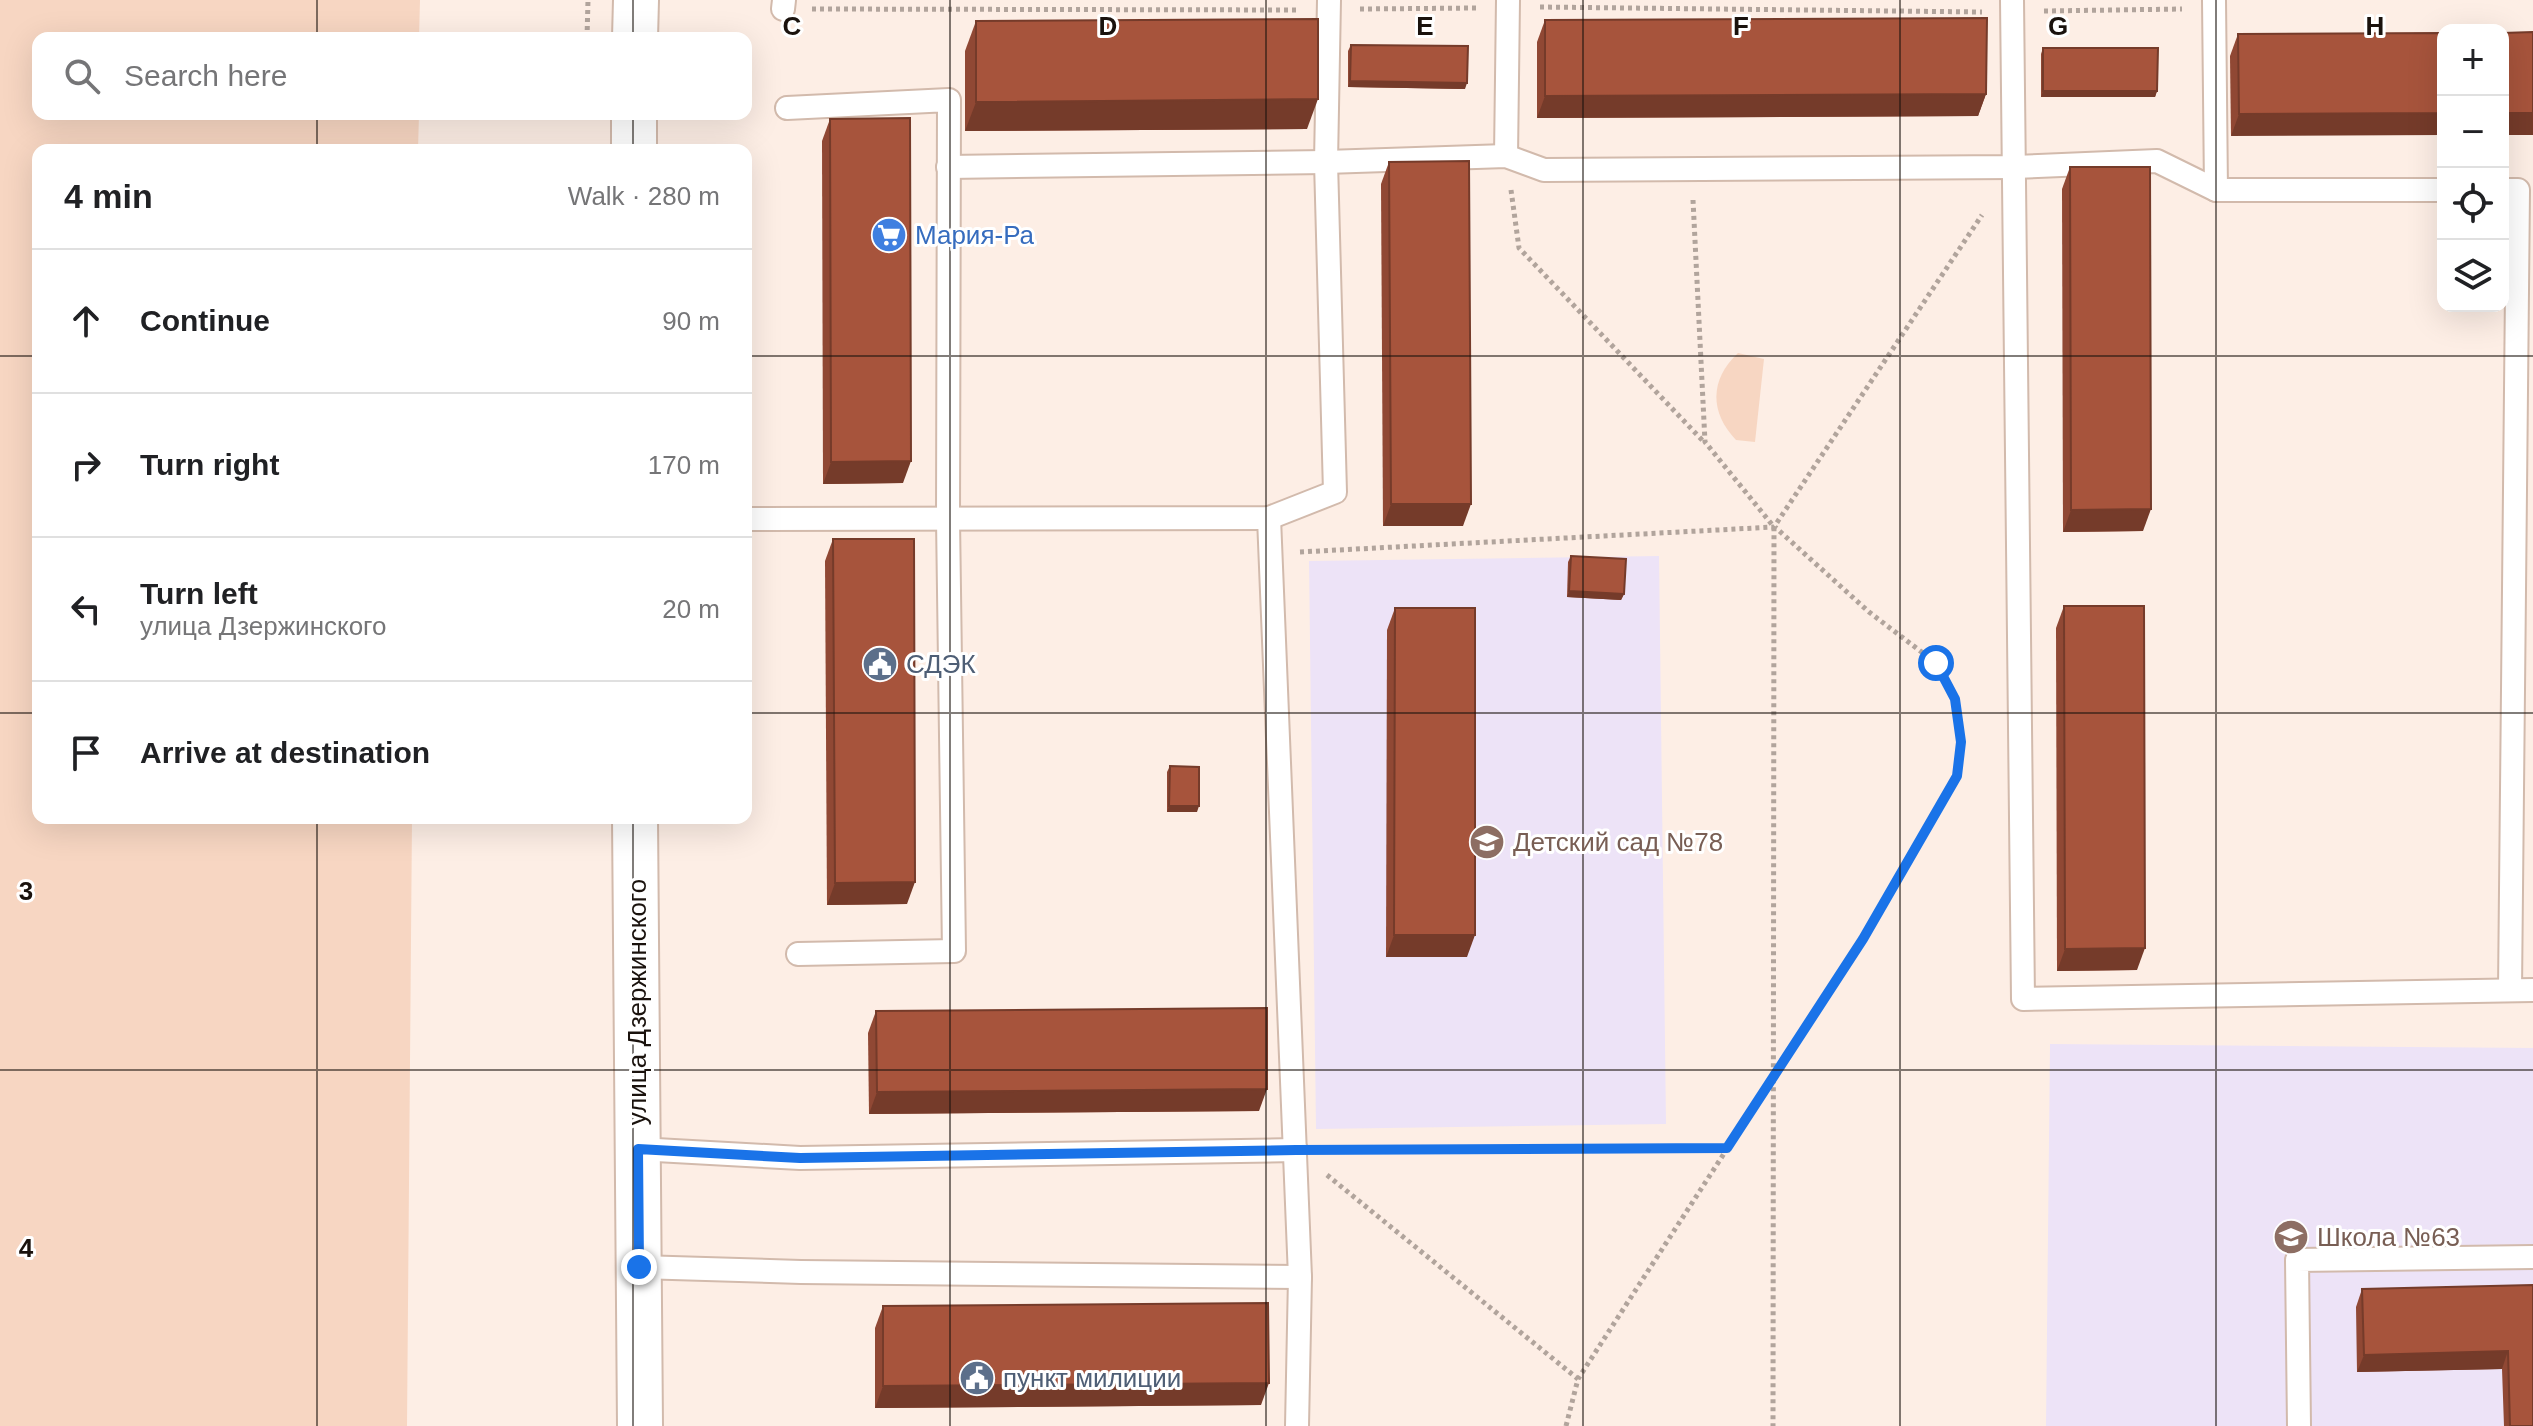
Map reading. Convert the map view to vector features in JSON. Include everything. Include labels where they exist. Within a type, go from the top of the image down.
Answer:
[{"type":"main road","points":[[635,32],[636,0]]},
{"type":"main road","points":[[634,120],[634,144]]},
{"type":"main road","name":"улица Дзержинского","points":[[635,824],[640,1426]]},
{"type":"lane","points":[[752,519],[1269,518],[1335,492],[1326,162],[1329,0]]},
{"type":"lane","points":[[1506,156],[1508,0]]},
{"type":"lane","points":[[2012,0],[2023,999],[2533,990]]},
{"type":"lane","points":[[2214,0],[2216,190]]},
{"type":"lane","points":[[787,108],[949,100],[948,519],[954,951],[798,954]]},
{"type":"lane","points":[[948,167],[1326,162],[1506,156],[1544,170],[2014,167],[2157,161],[2216,190],[2437,190]]},
{"type":"lane","points":[[2509,190],[2518,190],[2510,990]]},
{"type":"lane","points":[[1269,518],[1300,1277],[1297,1426]]},
{"type":"lane","points":[[638,1149],[800,1158],[1296,1150]]},
{"type":"lane","points":[[2299,1426],[2297,1260],[2533,1257]]},
{"type":"lane","points":[[639,1267],[801,1272],[1300,1277]]},
{"type":"path","points":[[587,32],[588,0]]},
{"type":"path","points":[[1506,156],[1519,248],[1705,442],[1774,527],[1869,612],[1936,663],[1955,699],[1961,742],[1957,776],[1928,829],[1863,939],[1578,1379],[1566,1426]]},
{"type":"path","points":[[1773,1426],[1774,527],[2014,167]]},
{"type":"path","points":[[1691,169],[1705,442]]},
{"type":"path","points":[[1271,553],[1774,527]]},
{"type":"path","points":[[1296,1150],[1727,1148]]},
{"type":"path","points":[[1296,1150],[1578,1379]]},
{"type":"shaded area","points":[[0,0],[420,0],[419,32],[32,32],[32,120],[419,120],[418,144],[32,144],[32,824],[412,824],[407,1426],[0,1426]]},
{"type":"shaded area","points":[[1738,353],[1764,359],[1755,442],[1736,440],[1727,430],[1718,408],[1716,396],[1722,374]]},
{"type":"shaded area","name":"Детский сад №78","points":[[1659,556],[1666,1124],[1316,1129],[1309,561]]},
{"type":"shaded area","name":"Школа №63","points":[[2050,1044],[2533,1048],[2533,1426],[2046,1426]]},
{"type":"building","points":[[1987,18],[1986,94],[1545,96],[1545,20]]},
{"type":"building","points":[[1318,19],[1318,99],[976,102],[976,21]]},
{"type":"building","points":[[2533,32],[2533,113],[2509,113],[2509,33]]},
{"type":"building","points":[[2437,33],[2437,113],[2239,114],[2238,34]]},
{"type":"building","points":[[1351,45],[1468,46],[1467,83],[1350,81]]},
{"type":"building","points":[[2043,48],[2158,48],[2157,91],[2043,91]]},
{"type":"building","points":[[910,118],[911,461],[831,462],[830,119]]},
{"type":"building","points":[[1469,161],[1471,504],[1391,504],[1389,162]]},
{"type":"building","points":[[2070,167],[2150,167],[2151,509],[2071,510]]},
{"type":"building","points":[[833,539],[914,539],[915,882],[835,883]]},
{"type":"building","points":[[1571,556],[1626,559],[1624,594],[1569,591]]},
{"type":"building","points":[[2064,606],[2144,606],[2145,948],[2065,949]]},
{"type":"building","points":[[1395,608],[1475,608],[1475,935],[1394,935]]},
{"type":"building","points":[[1170,766],[1199,767],[1199,806],[1169,806]]},
{"type":"building","points":[[1267,1008],[1267,1089],[877,1092],[876,1011]]},
{"type":"building","points":[[2533,1285],[2533,1426],[2510,1426],[2508,1351],[2364,1355],[2362,1289]]},
{"type":"building","points":[[1268,1303],[1269,1383],[883,1386],[883,1306]]},
{"type":"place","name":"Мария-Ра","points":[[889,235]]},
{"type":"place","name":"СДЭК","points":[[880,664]]},
{"type":"place","name":"Детский сад №78","points":[[1487,842]]},
{"type":"place","name":"Школа №63","points":[[2291,1237]]},
{"type":"place","name":"пункт милиции","points":[[977,1378]]},
{"type":"route","points":[[639,1267],[638,1149],[800,1158],[1296,1150],[1727,1148],[1863,939],[1957,776],[1961,742],[1955,699],[1936,663]]}]
